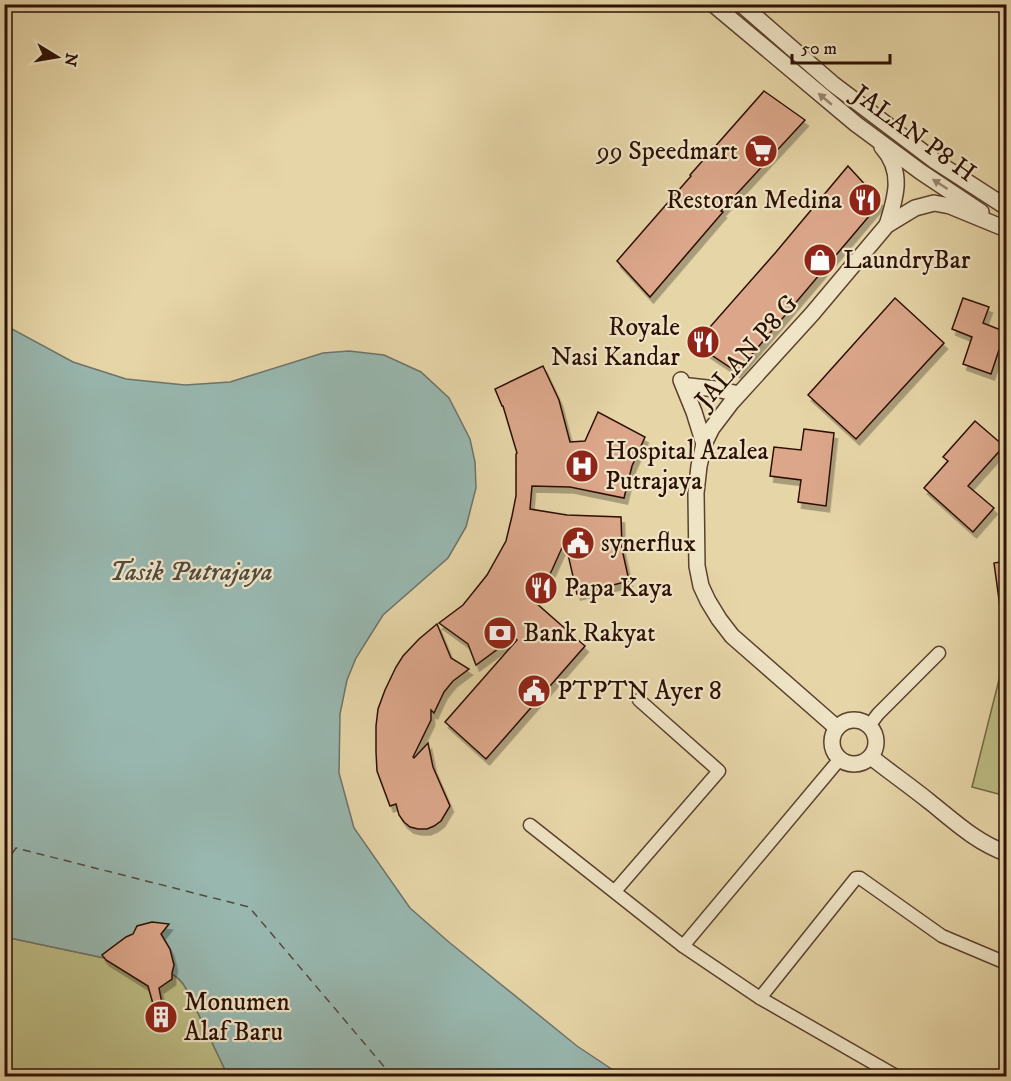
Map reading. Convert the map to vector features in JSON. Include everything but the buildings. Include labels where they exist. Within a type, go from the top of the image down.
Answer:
[{"type":"street","name":"JALAN P8 H","points":[[713,4],[871,136],[1006,228]]},
{"type":"street","name":"JALAN P8 H","points":[[741,4],[834,84],[935,161],[1006,207]]},
{"type":"street","name":"JALAN P8 G","points":[[871,136],[887,152],[897,181],[887,225]]},
{"type":"street","name":"JALAN P8 G","points":[[837,728],[732,636],[708,601],[701,586],[697,566],[696,540],[696,492],[704,444],[715,424],[739,394],[812,314],[887,225],[915,208],[934,203],[950,206],[1006,228]]},
{"type":"street","points":[[704,444],[685,383],[739,394]]},
{"type":"street","points":[[869,726],[939,652]]},
{"type":"street","points":[[615,891],[719,771],[639,700]]},
{"type":"street","points":[[852,720],[861,721],[869,726],[873,731],[876,744],[871,757],[855,765],[839,760],[833,753],[831,744],[832,735],[837,728],[844,722],[852,720]]},
{"type":"street","points":[[871,757],[963,830],[1006,853]]},
{"type":"street","points":[[683,945],[839,760]]},
{"type":"street","points":[[530,825],[683,945],[760,998],[896,1077]]},
{"type":"street","points":[[760,998],[855,878],[860,878],[942,936],[1006,963]]},
{"type":"shaded area","points":[[1006,652],[1006,796],[972,787]]},
{"type":"shaded area","points":[[5,937],[173,974],[187,990],[228,1076],[5,1076]]},
{"type":"water","name":"Tasik Putrajaya","points":[[4,323],[73,362],[126,379],[185,385],[230,382],[323,353],[349,351],[384,355],[421,372],[449,398],[470,439],[475,462],[476,488],[466,527],[448,558],[383,615],[356,658],[347,680],[340,714],[339,773],[354,828],[410,908],[577,1046],[622,1076],[228,1076],[187,990],[173,974],[5,937]]},
{"type":"ferry route","points":[[4,865],[16,848],[249,907],[392,1076]]},
{"type":"place","name":"99 Speedmart","points":[[761,151]]},
{"type":"place","name":"Restoran Medina","points":[[865,200]]},
{"type":"place","name":"LaundryBar","points":[[820,260]]},
{"type":"place","name":"Royale Nasi Kandar","points":[[703,342]]},
{"type":"place","name":"Hospital Azalea Putrajaya","points":[[582,466]]},
{"type":"place","name":"synerflux","points":[[578,543]]},
{"type":"place","name":"Papa Kaya","points":[[541,588]]},
{"type":"place","name":"Bank Rakyat","points":[[500,633]]},
{"type":"place","name":"PTPTN Ayer 8","points":[[534,691]]},
{"type":"place","name":"Monumen Alaf Baru","points":[[161,1017]]}]
